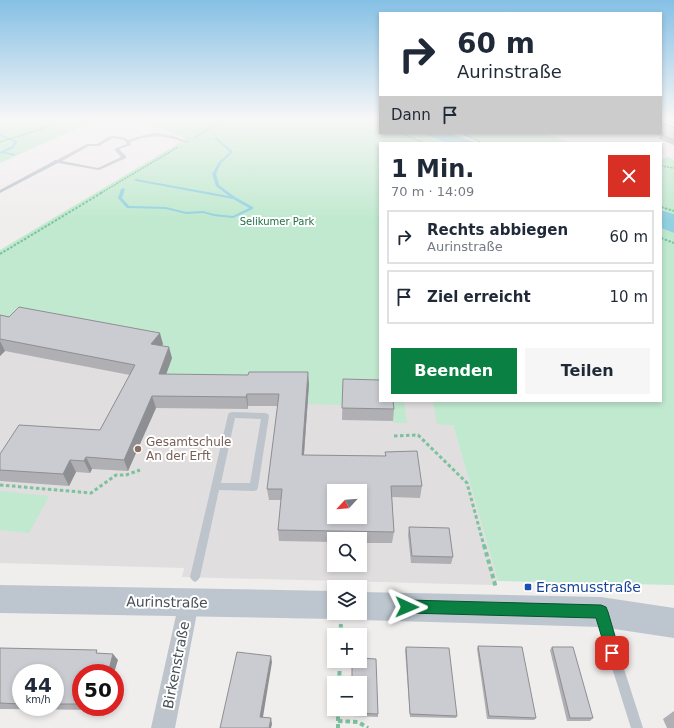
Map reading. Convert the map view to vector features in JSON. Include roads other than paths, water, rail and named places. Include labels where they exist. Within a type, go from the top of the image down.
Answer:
[{"type":"main road","name":"Aurinstraße","points":[[0,599],[192,590],[327,604]]},
{"type":"main road","points":[[367,606],[501,608],[612,613],[661,610],[674,611]]},
{"type":"main road","points":[[612,613],[674,623]]},
{"type":"street","name":"Birkenstraße","points":[[163,728],[192,590]]},
{"type":"lane","points":[[0,192],[71,153]]},
{"type":"lane","points":[[56,162],[99,169],[124,157],[119,153]]},
{"type":"lane","points":[[192,590],[215,486],[232,415],[265,416],[254,486],[215,486]]},
{"type":"lane","points":[[612,613],[608,638],[638,728]]},
{"type":"water","points":[[662,210],[674,214],[674,233],[662,228]]},
{"type":"waterway","points":[[6,153],[14,155]]},
{"type":"waterway","points":[[231,153],[220,163],[214,174],[217,185],[234,198]]},
{"type":"waterway","points":[[136,180],[234,198]]},
{"type":"waterway","points":[[123,189],[120,198],[128,207],[166,208],[186,213],[203,212],[233,217],[252,208],[234,198]]},
{"type":"place","name":"Gesamtschule An der Erft","points":[[138,449]]},
{"type":"place","name":"Erasmusstraße","points":[[528,587]]},
{"type":"park label","name":"Selikumer Park","points":[[277,221]]}]
